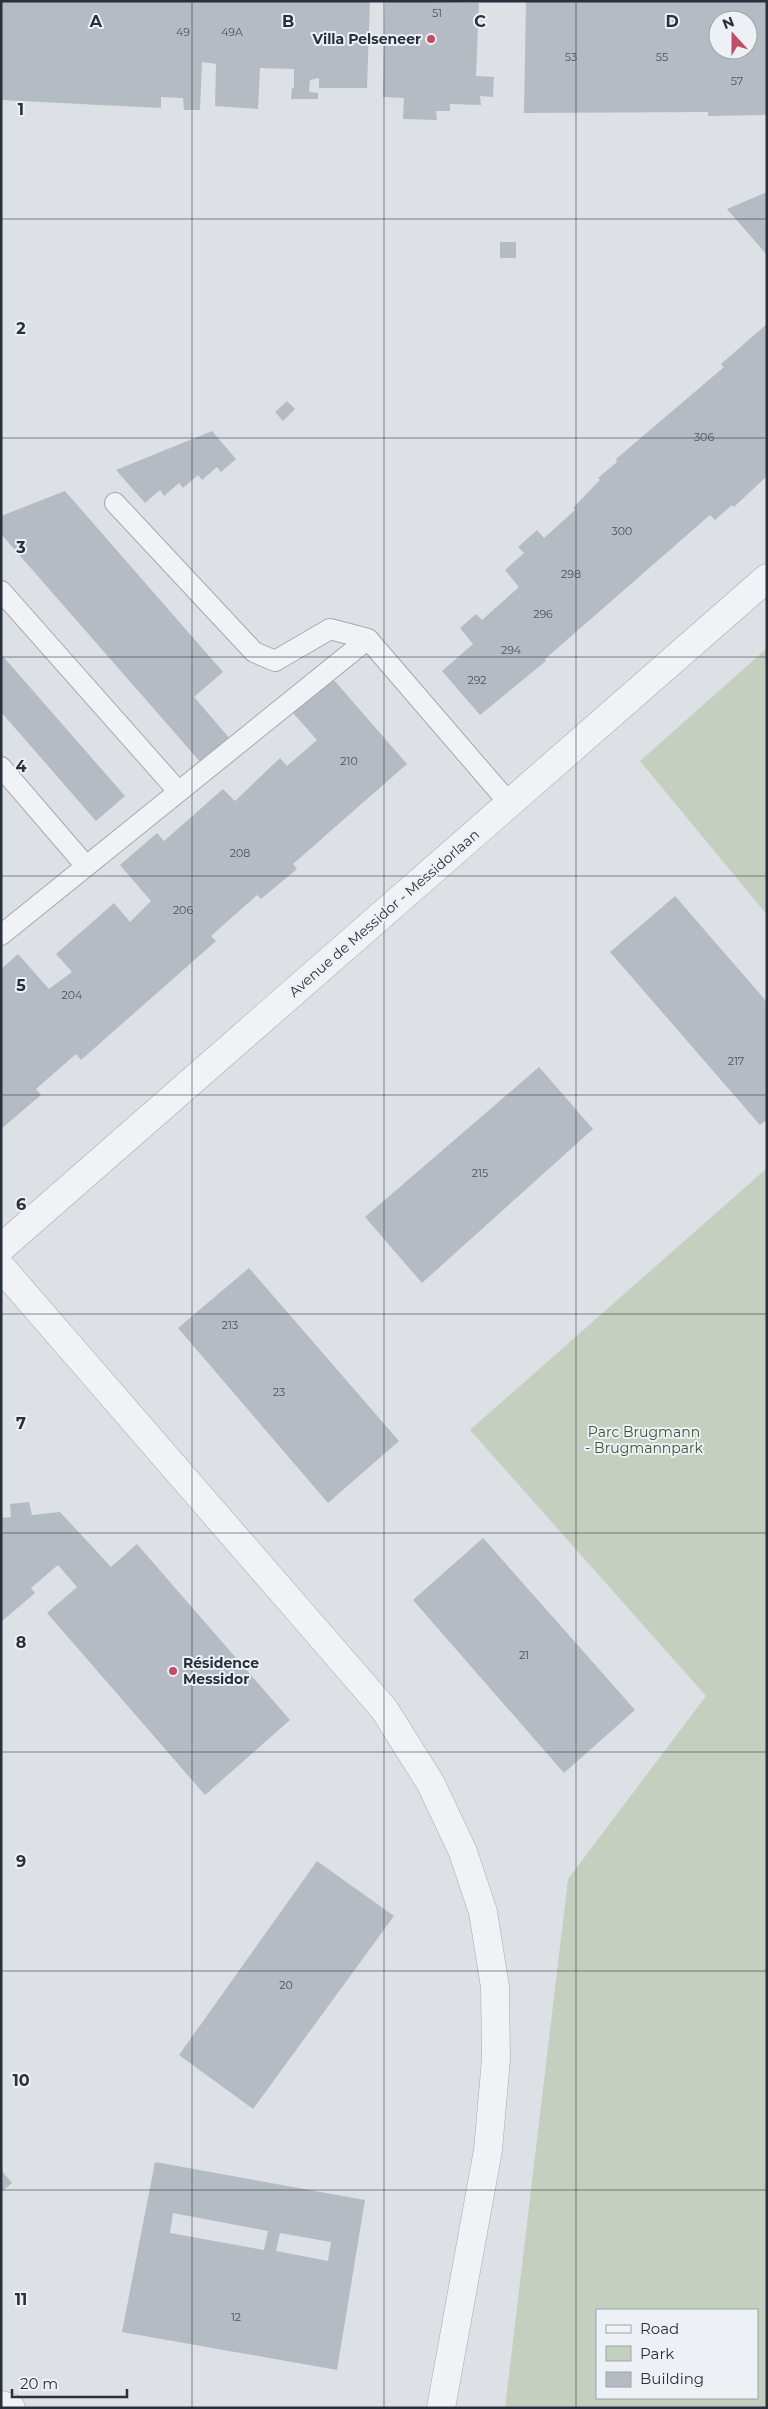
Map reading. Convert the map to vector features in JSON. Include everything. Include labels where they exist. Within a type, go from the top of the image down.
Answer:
[{"type":"street","name":"Avenue de Messidor - Messidorlaan","points":[[1,1248],[767,578]]},
{"type":"street","points":[[1,1267],[384,1708],[431,1784],[463,1852],[483,1912],[495,1987],[496,2059],[488,2150],[441,2408]]},
{"type":"street","points":[[1,2405],[11,2408]]},
{"type":"lane","points":[[116,503],[254,652],[275,661],[330,629],[368,639],[510,803]]},
{"type":"lane","points":[[1,591],[178,791]]},
{"type":"lane","points":[[5,924],[86,866],[368,639]]},
{"type":"lane","points":[[1,767],[86,866]]},
{"type":"green space","points":[[767,648],[767,915],[640,761]]},
{"type":"green space","name":"Parc Brugmann - Brugmannpark","points":[[767,1168],[767,2408],[505,2408],[568,1879],[706,1696],[470,1430]]},
{"type":"building","points":[[1,1],[370,1],[367,88],[319,88],[319,78],[310,80],[309,92],[318,93],[318,99],[291,99],[292,88],[294,88],[294,69],[260,68],[258,109],[215,106],[216,64],[202,62],[200,110],[184,110],[183,98],[161,97],[161,108],[1,100]]},
{"type":"building","name":"Villa Pelseneer","points":[[385,1],[479,3],[476,76],[494,77],[493,97],[480,96],[481,105],[450,104],[450,111],[436,111],[437,120],[403,119],[404,98],[383,97]]},
{"type":"building","points":[[526,1],[767,1],[767,115],[708,116],[708,112],[524,113]]},
{"type":"building","points":[[767,192],[767,255],[727,209]]},
{"type":"building","points":[[500,242],[516,242],[516,258],[500,258]]},
{"type":"building","points":[[767,324],[767,476],[734,507],[732,505],[715,520],[710,515],[545,659],[546,661],[480,715],[442,671],[473,644],[460,628],[476,614],[482,620],[519,587],[505,570],[524,553],[518,547],[537,530],[544,538],[575,510],[573,508],[600,480],[598,478],[617,462],[616,459],[724,367],[721,364]]},
{"type":"building","points":[[287,401],[295,409],[283,421],[275,412]]},
{"type":"building","points":[[212,431],[236,459],[221,472],[217,467],[202,480],[198,475],[183,488],[179,483],[164,496],[160,490],[145,503],[116,470]]},
{"type":"building","points":[[65,491],[223,672],[194,697],[231,740],[203,765],[1,534],[1,516]]},
{"type":"building","points":[[1,654],[125,796],[96,821],[1,712]]},
{"type":"building","points":[[333,679],[407,764],[293,864],[297,869],[261,899],[257,895],[211,936],[216,941],[81,1060],[76,1054],[36,1089],[41,1095],[1,1129],[1,969],[18,954],[49,989],[72,972],[56,954],[114,903],[130,922],[151,901],[120,865],[157,833],[164,841],[223,789],[235,801],[280,758],[287,766],[317,740],[293,713]]},
{"type":"building","points":[[675,896],[767,1002],[767,1120],[760,1125],[610,952]]},
{"type":"building","points":[[539,1067],[593,1129],[422,1283],[365,1217]]},
{"type":"building","points":[[249,1268],[399,1441],[328,1503],[178,1328]]},
{"type":"building","name":"Résidence Messidor","points":[[29,1502],[32,1515],[60,1512],[111,1567],[137,1544],[290,1720],[205,1795],[47,1613],[77,1587],[58,1565],[31,1588],[35,1593],[1,1622],[1,1518],[11,1517],[10,1504]]},
{"type":"building","points":[[483,1538],[635,1710],[564,1773],[413,1600]]},
{"type":"building","points":[[317,1861],[394,1916],[253,2109],[179,2055]]},
{"type":"building","points":[[155,2162],[365,2200],[337,2370],[122,2332]],"holes":[[[173,2213],[268,2231],[264,2250],[170,2233]],[[280,2233],[331,2242],[328,2261],[276,2251]]]},
{"type":"building","points":[[1,2170],[12,2183],[1,2192]]},
{"type":"place","name":"Villa Pelseneer","points":[[431,39]]},
{"type":"place","name":"Résidence Messidor","points":[[173,1671]]}]
